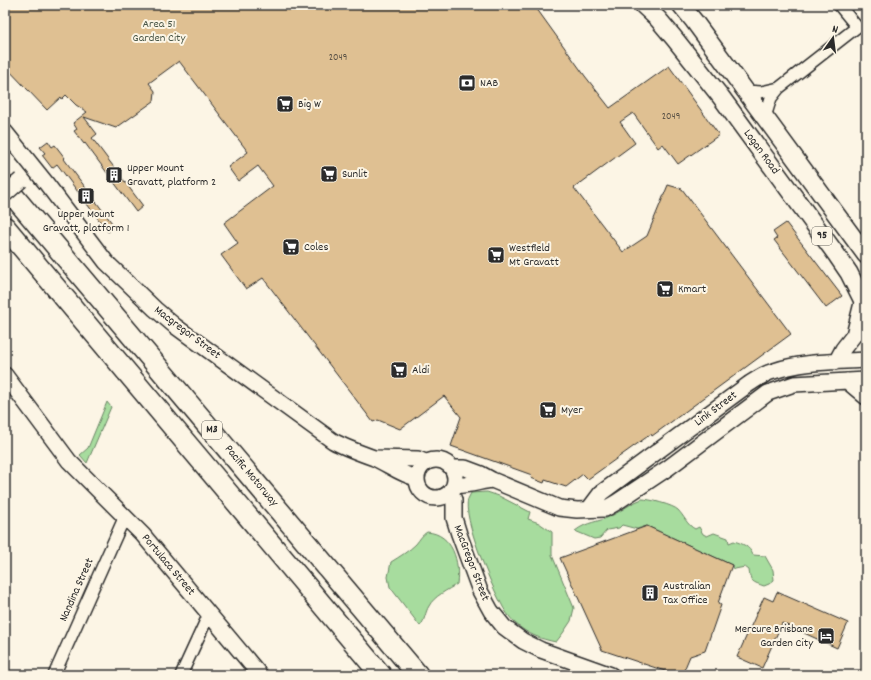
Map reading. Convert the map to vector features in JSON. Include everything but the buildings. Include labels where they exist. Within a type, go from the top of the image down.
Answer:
[{"type":"highway","name":"Pacific Motorway","points":[[13,183],[418,675]]},
{"type":"highway","name":"M3","points":[[5,227],[381,675]]},
{"type":"main road","name":"Logan Road","points":[[643,5],[667,28],[725,104],[836,254],[849,273],[864,303]]},
{"type":"main road","name":"Logan Road","points":[[681,5],[866,255]]},
{"type":"street","points":[[765,117],[771,98],[779,88],[857,27],[839,5]]},
{"type":"street","points":[[746,91],[761,92],[779,88]]},
{"type":"street","name":"Macgregor Street","points":[[5,132],[106,262],[160,313],[194,341],[333,441],[374,458],[408,476],[416,478]]},
{"type":"street","points":[[5,194],[13,183],[34,169]]},
{"type":"street","points":[[836,362],[843,349],[854,335],[864,303]]},
{"type":"street","name":"Link Street","points":[[589,509],[601,493],[763,375],[786,367],[866,360]]},
{"type":"street","name":"Portulaca Street","points":[[5,375],[69,461],[143,535],[260,675]]},
{"type":"street","name":"Link Street","points":[[452,468],[465,468],[559,508],[577,510],[605,509],[668,468],[768,393],[794,384],[866,380]]},
{"type":"street","points":[[847,381],[866,396]]},
{"type":"street","name":"Macgregor Street","points":[[374,458],[418,459],[426,462]]},
{"type":"street","points":[[448,492],[455,474],[452,468],[448,464],[437,460],[426,462],[421,467],[416,478],[417,484],[423,494],[428,497],[448,492],[460,486],[492,480]]},
{"type":"street","name":"MacGregor Street","points":[[448,492],[440,504],[448,514],[454,518],[480,591],[491,611],[504,627],[522,641],[541,650],[611,675]]},
{"type":"street","name":"Nandina Street","points":[[54,675],[125,516]]},
{"type":"street","points":[[181,675],[209,614]]},
{"type":"green space","points":[[107,402],[111,407],[87,463],[80,455],[88,448]]},
{"type":"green space","points":[[487,492],[499,496],[530,512],[528,519],[539,523],[552,532],[552,555],[574,608],[571,621],[556,642],[534,636],[520,627],[507,614],[496,594],[478,551],[467,508],[468,499],[471,493]]},
{"type":"green space","points":[[642,499],[675,508],[690,525],[695,529],[699,527],[703,534],[707,536],[714,533],[728,538],[729,543],[734,541],[740,543],[750,549],[753,555],[765,556],[773,570],[774,580],[764,586],[757,584],[751,579],[749,570],[745,567],[733,569],[732,565],[647,526],[637,529],[622,525],[619,528],[607,530],[600,538],[594,539],[575,531],[584,525],[611,516]]},
{"type":"green space","points":[[427,532],[436,534],[449,544],[456,558],[458,576],[457,584],[431,602],[420,626],[390,587],[388,577],[391,562],[416,544]]},
{"type":"place","name":"NAB","points":[[467,83]]},
{"type":"place","name":"Big W","points":[[285,104]]},
{"type":"place","name":"Sunlit","points":[[329,174]]},
{"type":"place","name":"Upper Mount Gravatt, platform 2","points":[[114,175]]},
{"type":"place","name":"Upper Mount Gravatt, platform 1","points":[[86,196]]},
{"type":"place","name":"Coles","points":[[291,247]]},
{"type":"place","name":"Westfield Mt Gravatt","points":[[496,255]]},
{"type":"place","name":"Kmart","points":[[665,289]]},
{"type":"place","name":"Aldi","points":[[399,370]]},
{"type":"place","name":"Myer","points":[[548,410]]},
{"type":"place","name":"Australian Tax Office","points":[[650,593]]},
{"type":"place","name":"Mercure Brisbane Garden City","points":[[826,636]]},
{"type":"park label","name":"Area 51 Garden City","points":[[159,31]]}]
